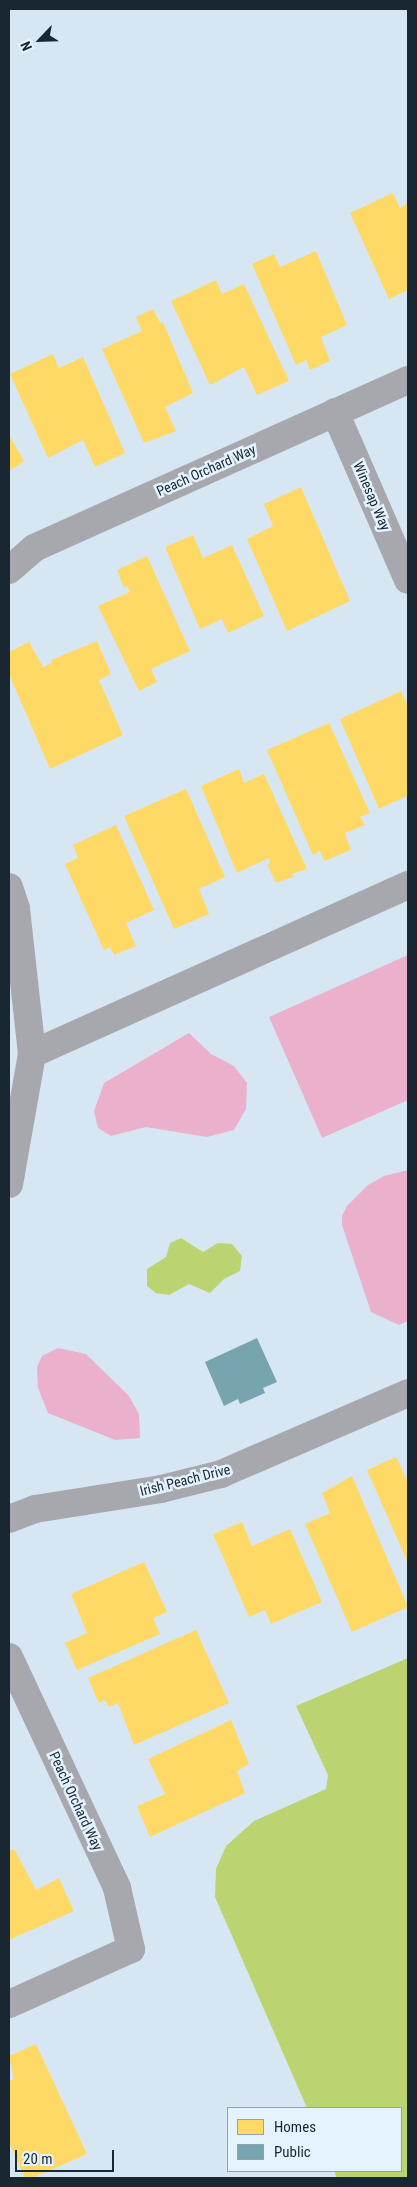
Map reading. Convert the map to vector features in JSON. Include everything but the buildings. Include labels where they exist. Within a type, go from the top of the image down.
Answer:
[{"type":"street","name":"Peach Orchard Way","points":[[9,570],[34,548],[408,380]]},
{"type":"street","name":"Winesap Way","points":[[335,412],[408,580]]},
{"type":"street","points":[[32,1054],[408,884]]},
{"type":"street","points":[[9,887],[16,909],[32,1054],[9,1184]]},
{"type":"street","name":"Irish Peach Drive","points":[[9,1518],[35,1509],[161,1489],[221,1474],[408,1393]]},
{"type":"street","name":"Peach Orchard Way","points":[[9,1657],[117,1888],[131,1949],[9,2004]]},
{"type":"shaded area","points":[[408,955],[408,1100],[322,1138],[269,1017]]},
{"type":"shaded area","points":[[189,1033],[211,1054],[234,1066],[247,1083],[246,1109],[234,1130],[207,1137],[146,1127],[111,1136],[98,1128],[94,1111],[104,1083]]},
{"type":"shaded area","points":[[408,1170],[408,1321],[399,1325],[371,1312],[342,1225],[342,1216],[347,1206],[368,1185],[384,1176]]},
{"type":"shaded area","points":[[181,1238],[203,1252],[218,1243],[232,1244],[242,1256],[240,1271],[224,1279],[210,1293],[189,1284],[169,1295],[156,1293],[147,1286],[147,1269],[166,1257],[170,1243]]},
{"type":"shaded area","points":[[58,1348],[86,1354],[129,1396],[139,1414],[140,1438],[115,1440],[48,1413],[38,1388],[37,1367],[42,1356]]},
{"type":"shaded area","points":[[408,1658],[408,2178],[337,2178],[334,2172],[402,2172],[402,2107],[307,2107],[215,1897],[216,1869],[226,1846],[254,1821],[326,1789],[328,1775],[296,1706]]}]
